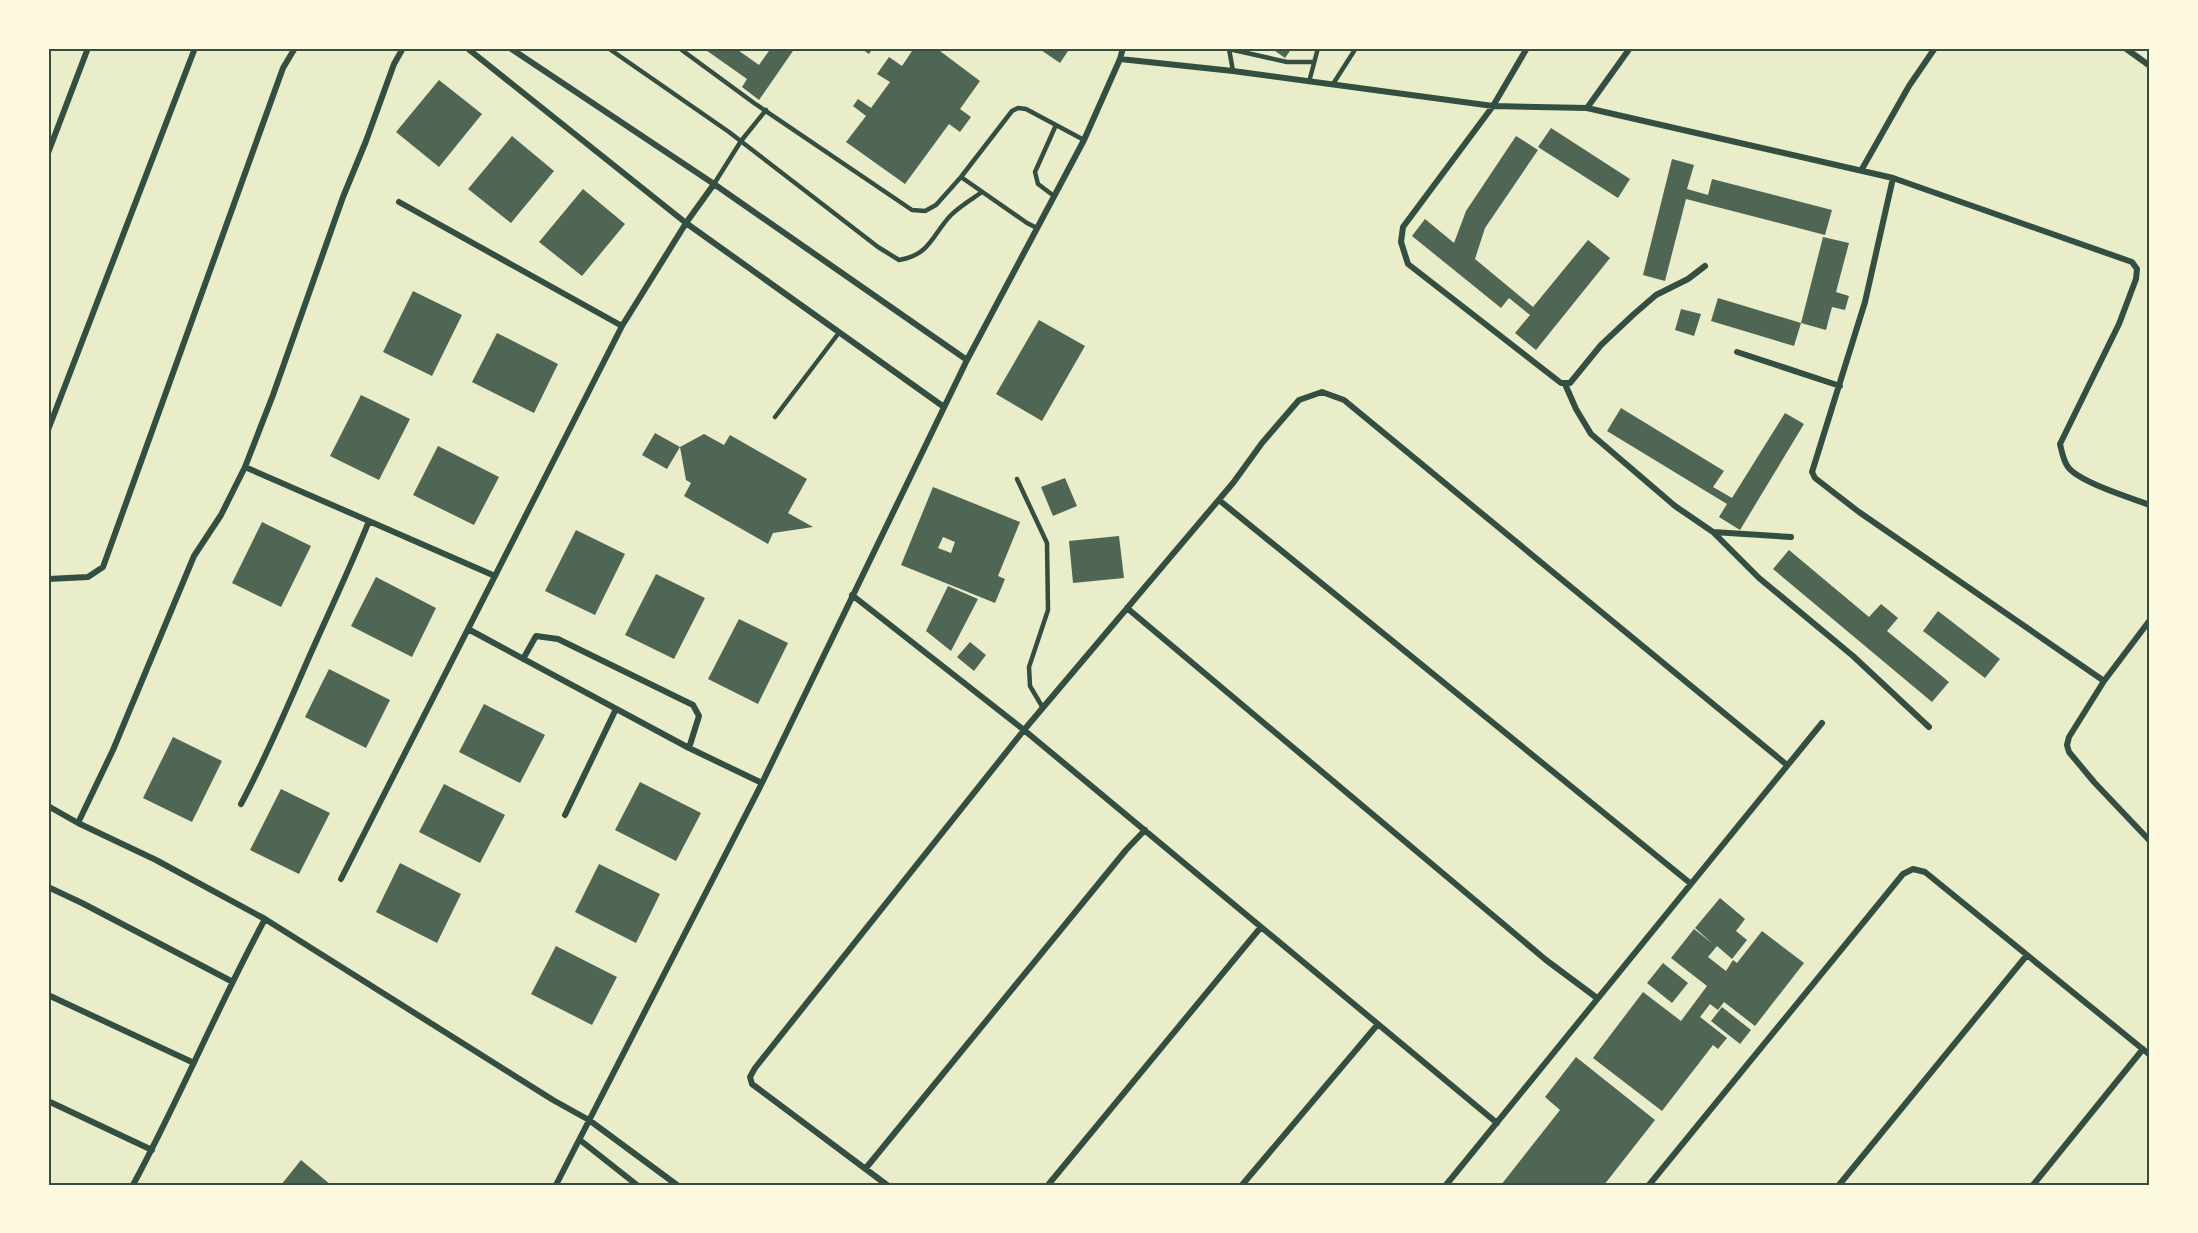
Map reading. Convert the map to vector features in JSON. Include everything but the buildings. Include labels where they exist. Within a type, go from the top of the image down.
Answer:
[{"type":"street","points":[[48,153],[88,48]]},
{"type":"street","points":[[48,430],[195,48]]},
{"type":"street","points":[[48,579],[88,577],[103,567],[283,68],[295,48]]},
{"type":"street","points":[[78,823],[113,750],[194,556],[221,515],[245,466],[273,395],[343,197],[394,64],[403,48]]},
{"type":"street","points":[[468,48],[686,223],[838,334],[944,407]]},
{"type":"street","points":[[510,48],[714,184],[967,360]]},
{"type":"street","points":[[556,1185],[762,783],[967,360],[1084,140],[1123,48]]},
{"type":"street","points":[[1527,48],[1493,106],[1403,227],[1401,242],[1408,264],[1565,384],[1570,383],[1601,345],[1656,295],[1688,279],[1705,266]]},
{"type":"street","points":[[1587,108],[1630,48]]},
{"type":"street","points":[[1862,169],[1909,86],[1935,48]]},
{"type":"street","points":[[2125,48],[2150,66]]},
{"type":"street","points":[[1120,59],[1233,71],[1493,106],[1587,108],[1862,169],[2132,262],[2137,269],[2136,279],[2122,315],[2060,444],[2063,458],[2069,469],[2097,485],[2150,505]]},
{"type":"street","points":[[1893,178],[1865,302],[1812,472],[1815,478],[1859,512],[2104,681]]},
{"type":"street","points":[[341,879],[622,326],[686,223],[714,184]]},
{"type":"street","points":[[399,202],[622,326]]},
{"type":"street","points":[[1737,352],[1840,386]]},
{"type":"street","points":[[1565,384],[1591,434],[1675,506],[1713,532],[1760,578],[1853,656],[1929,728]]},
{"type":"street","points":[[886,1185],[752,1084],[750,1077],[1024,730],[1219,500],[1262,443],[1299,400],[1322,392],[1344,400],[1787,765]]},
{"type":"street","points":[[245,466],[495,576]]},
{"type":"street","points":[[1219,500],[1690,884]]},
{"type":"street","points":[[241,804],[265,759],[352,566],[369,521]]},
{"type":"street","points":[[1713,532],[1791,537]]},
{"type":"street","points":[[852,595],[1024,730],[1497,1124]]},
{"type":"street","points":[[1127,608],[1546,960],[1597,998]]},
{"type":"street","points":[[2150,620],[2104,681],[2069,737],[2067,745],[2069,752],[2094,782],[2150,841]]},
{"type":"street","points":[[468,629],[689,748],[762,783]]},
{"type":"street","points":[[523,659],[536,636],[558,639],[693,705],[699,716],[689,748]]},
{"type":"street","points":[[565,815],[616,709]]},
{"type":"street","points":[[1446,1185],[1822,723]]},
{"type":"street","points":[[48,806],[156,860],[265,919],[553,1100],[589,1120],[677,1185]]},
{"type":"street","points":[[866,1168],[1126,850],[1145,830]]},
{"type":"street","points":[[1649,1185],[1903,874],[1913,869],[1926,872],[2150,1055]]},
{"type":"street","points":[[48,887],[231,981]]},
{"type":"street","points":[[134,1185],[231,981],[265,919]]},
{"type":"street","points":[[1048,1185],[1261,927]]},
{"type":"street","points":[[1839,1185],[2027,955]]},
{"type":"street","points":[[48,994],[194,1063]]},
{"type":"street","points":[[1242,1185],[1378,1024]]},
{"type":"street","points":[[2033,1185],[2143,1049]]},
{"type":"street","points":[[48,1101],[152,1150]]},
{"type":"street","points":[[580,1140],[637,1185]]},
{"type":"lane","points":[[608,48],[741,141],[878,247],[899,260],[923,252],[952,214],[982,192]]},
{"type":"lane","points":[[679,48],[912,210],[932,208],[962,177],[1012,111],[1018,108],[1026,109],[1084,140]]},
{"type":"lane","points":[[1309,82],[1318,48]]},
{"type":"lane","points":[[1333,84],[1356,48]]},
{"type":"lane","points":[[1233,71],[1229,49],[1287,62],[1314,62]]},
{"type":"lane","points":[[714,184],[741,141],[766,110]]},
{"type":"lane","points":[[1054,196],[1038,184],[1035,172],[1056,125]]},
{"type":"lane","points":[[962,177],[1037,228]]},
{"type":"lane","points":[[775,417],[838,334]]},
{"type":"lane","points":[[1017,479],[1047,543],[1048,610],[1029,667],[1030,687],[1043,708]]}]
